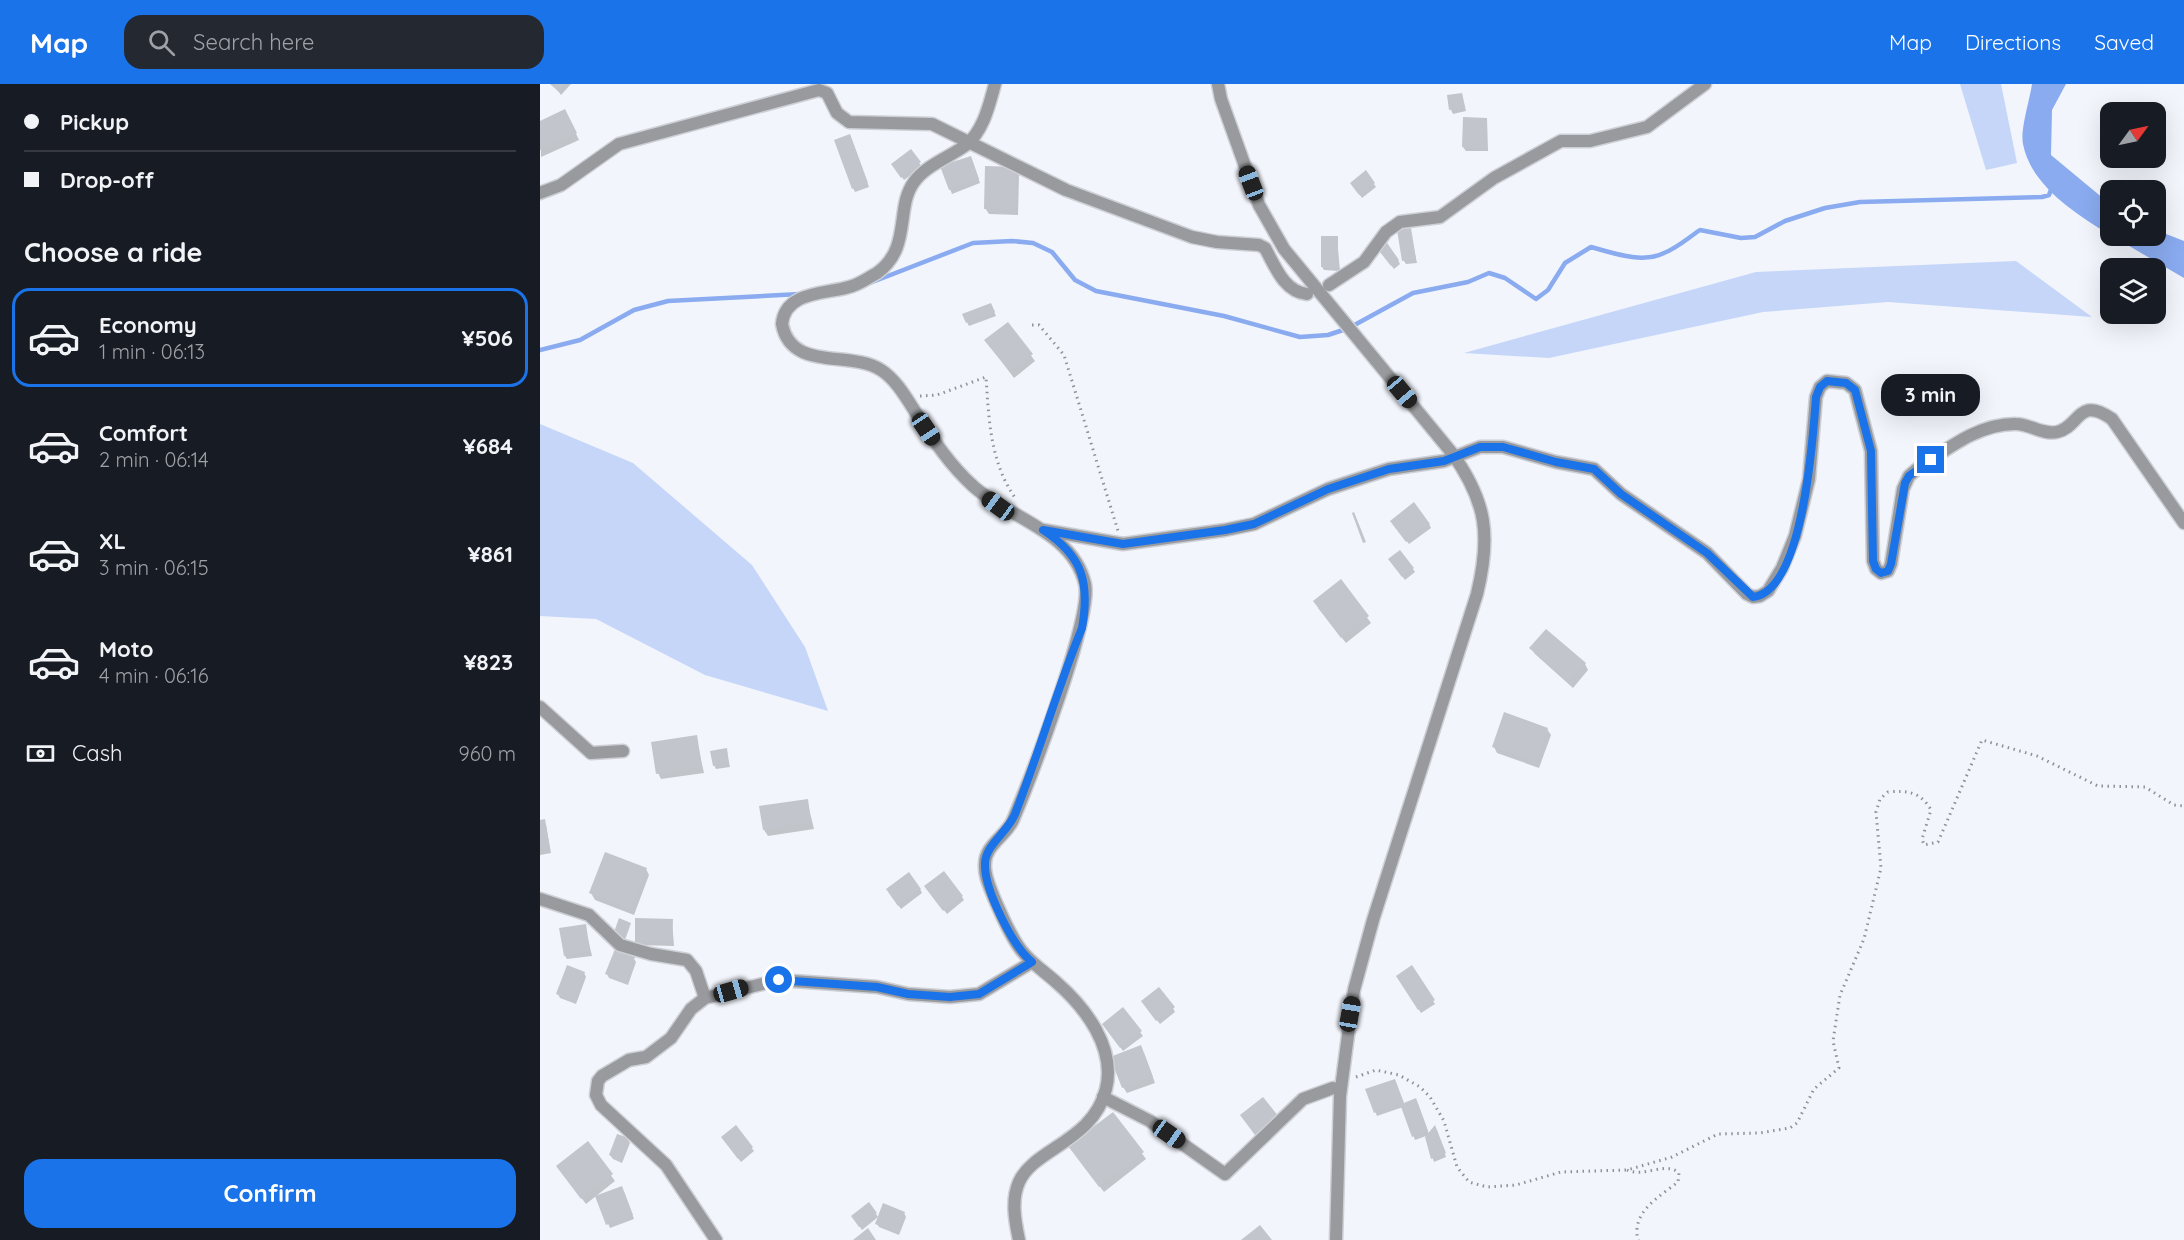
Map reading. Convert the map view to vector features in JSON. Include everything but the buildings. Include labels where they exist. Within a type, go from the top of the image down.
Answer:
[{"type":"street","points":[[995,84],[984,119],[968,143],[914,183],[907,200],[899,243],[880,271],[852,286],[808,295],[791,306],[783,317],[787,339],[799,351],[817,357],[870,364],[888,375],[938,446],[961,474],[998,506],[1043,530],[1058,542],[1077,565],[1085,583],[1086,604],[1082,628],[1011,823],[988,851],[984,866],[1007,926],[1021,950],[1059,984],[1096,1029],[1107,1058],[1108,1072],[1103,1097],[1081,1130],[1030,1167],[1020,1180],[1015,1198],[1019,1240]]},
{"type":"street","points":[[1218,84],[1221,99],[1259,205],[1284,249],[1312,292],[1444,442],[1474,489],[1482,513],[1485,532],[1484,562],[1477,594],[1373,920],[1354,990],[1340,1096],[1336,1240]]},
{"type":"street","points":[[1329,285],[1364,262],[1386,232],[1400,222],[1440,217],[1494,178],[1561,141],[1590,141],[1647,127],[1705,84]]},
{"type":"street","points":[[540,194],[561,185],[619,144],[819,90],[827,93],[837,113],[849,122],[921,122],[944,128],[968,143],[1066,190],[1192,237],[1217,242],[1259,245],[1264,248],[1284,282],[1296,293],[1312,292]]},
{"type":"street","points":[[1043,530],[1123,544],[1191,536],[1254,524],[1341,484],[1389,469],[1455,458],[1480,447],[1503,447],[1556,462],[1594,469],[1621,494],[1707,553],[1753,597],[1760,596],[1772,586],[1795,536],[1809,479],[1816,397],[1820,387],[1827,381],[1846,383],[1855,390],[1871,451],[1873,561],[1876,569],[1881,573],[1888,571],[1891,564],[1903,489],[1909,476],[1917,469],[1972,434],[2017,423],[2055,432],[2079,414],[2090,410],[2102,411],[2112,419],[2184,524]]},
{"type":"street","points":[[540,707],[591,753],[623,752]]},
{"type":"street","points":[[540,899],[589,915],[620,945],[651,954],[687,960],[696,971],[705,998]]},
{"type":"street","points":[[716,1240],[666,1165],[622,1127],[601,1105],[596,1095],[598,1081],[602,1076],[629,1060],[646,1057],[671,1038],[691,1009],[705,998],[779,980],[877,987],[908,994],[950,997],[979,994],[1032,962]]},
{"type":"street","points":[[1103,1097],[1150,1121],[1225,1174],[1303,1099],[1333,1088]]},
{"type":"path","points":[[1032,325],[1039,325],[1064,355],[1085,432],[1123,544]]},
{"type":"path","points":[[904,395],[937,395],[986,377],[997,463],[1006,485],[1020,504]]},
{"type":"path","points":[[1333,1088],[1368,1071],[1376,1070],[1399,1075],[1420,1087],[1430,1097],[1444,1121],[1457,1167],[1469,1182],[1478,1185],[1516,1185],[1562,1172],[1627,1170],[1672,1156],[1719,1134],[1760,1133],[1790,1128],[1797,1123],[1814,1089],[1838,1071],[1839,1064],[1833,1041],[1840,995],[1864,939],[1881,868],[1876,812],[1880,799],[1888,792],[1914,793],[1925,799],[1931,810],[1922,839],[1924,845],[1938,842],[1982,740],[2037,756],[2098,786],[2145,787],[2174,805],[2184,806]]},
{"type":"path","points":[[1627,1170],[1634,1173],[1670,1169],[1679,1173],[1678,1182],[1646,1207],[1640,1216],[1636,1226],[1638,1240]]},
{"type":"shaded area","points":[[1960,84],[2001,84],[2017,163],[1986,170]]},
{"type":"shaded area","points":[[2016,261],[2092,317],[1888,302],[1763,312],[1549,358],[1464,353],[1756,272]]},
{"type":"shaded area","points":[[540,424],[633,463],[752,565],[805,647],[828,711],[705,675],[596,619],[540,616]]},
{"type":"water","points":[[2032,84],[2066,84],[2052,110],[2051,155],[2100,196],[2100,229],[2070,208],[2045,186],[2028,159],[2023,144],[2023,131]]},
{"type":"water","points":[[2166,234],[2184,241],[2184,278],[2166,268],[2166,258],[2150,258],[2129,246],[2166,246]]},
{"type":"waterway","points":[[862,286],[973,243],[1012,241],[1033,243],[1052,252],[1075,280],[1096,291],[1224,316],[1300,337],[1328,335],[1349,328],[1413,293],[1468,282],[1489,273],[1505,278],[1536,299],[1548,290],[1565,263],[1591,247],[1646,258],[1669,251],[1700,230],[1741,238],[1755,237],[1785,221],[1825,208],[1860,202],[2042,197],[2049,195],[2053,184]]},
{"type":"waterway","points":[[540,350],[580,340],[634,310],[668,301],[800,294]]},
{"type":"route","points":[[779,980],[877,987],[908,994],[950,997],[979,994],[1032,962],[1012,937],[986,877],[984,866],[988,851],[1006,832],[1011,823],[1082,628],[1086,604],[1082,574],[1070,555],[1043,530],[1123,544],[1225,530],[1254,524],[1307,501],[1328,489],[1389,469],[1444,461],[1480,447],[1503,447],[1556,462],[1594,469],[1621,494],[1707,553],[1747,594],[1753,597],[1760,596],[1772,586],[1795,536],[1803,510],[1814,449],[1816,397],[1820,387],[1827,381],[1846,383],[1855,390],[1871,451],[1870,513],[1873,561],[1876,569],[1881,573],[1888,571],[1891,564],[1905,483],[1909,476],[1931,460]]}]
